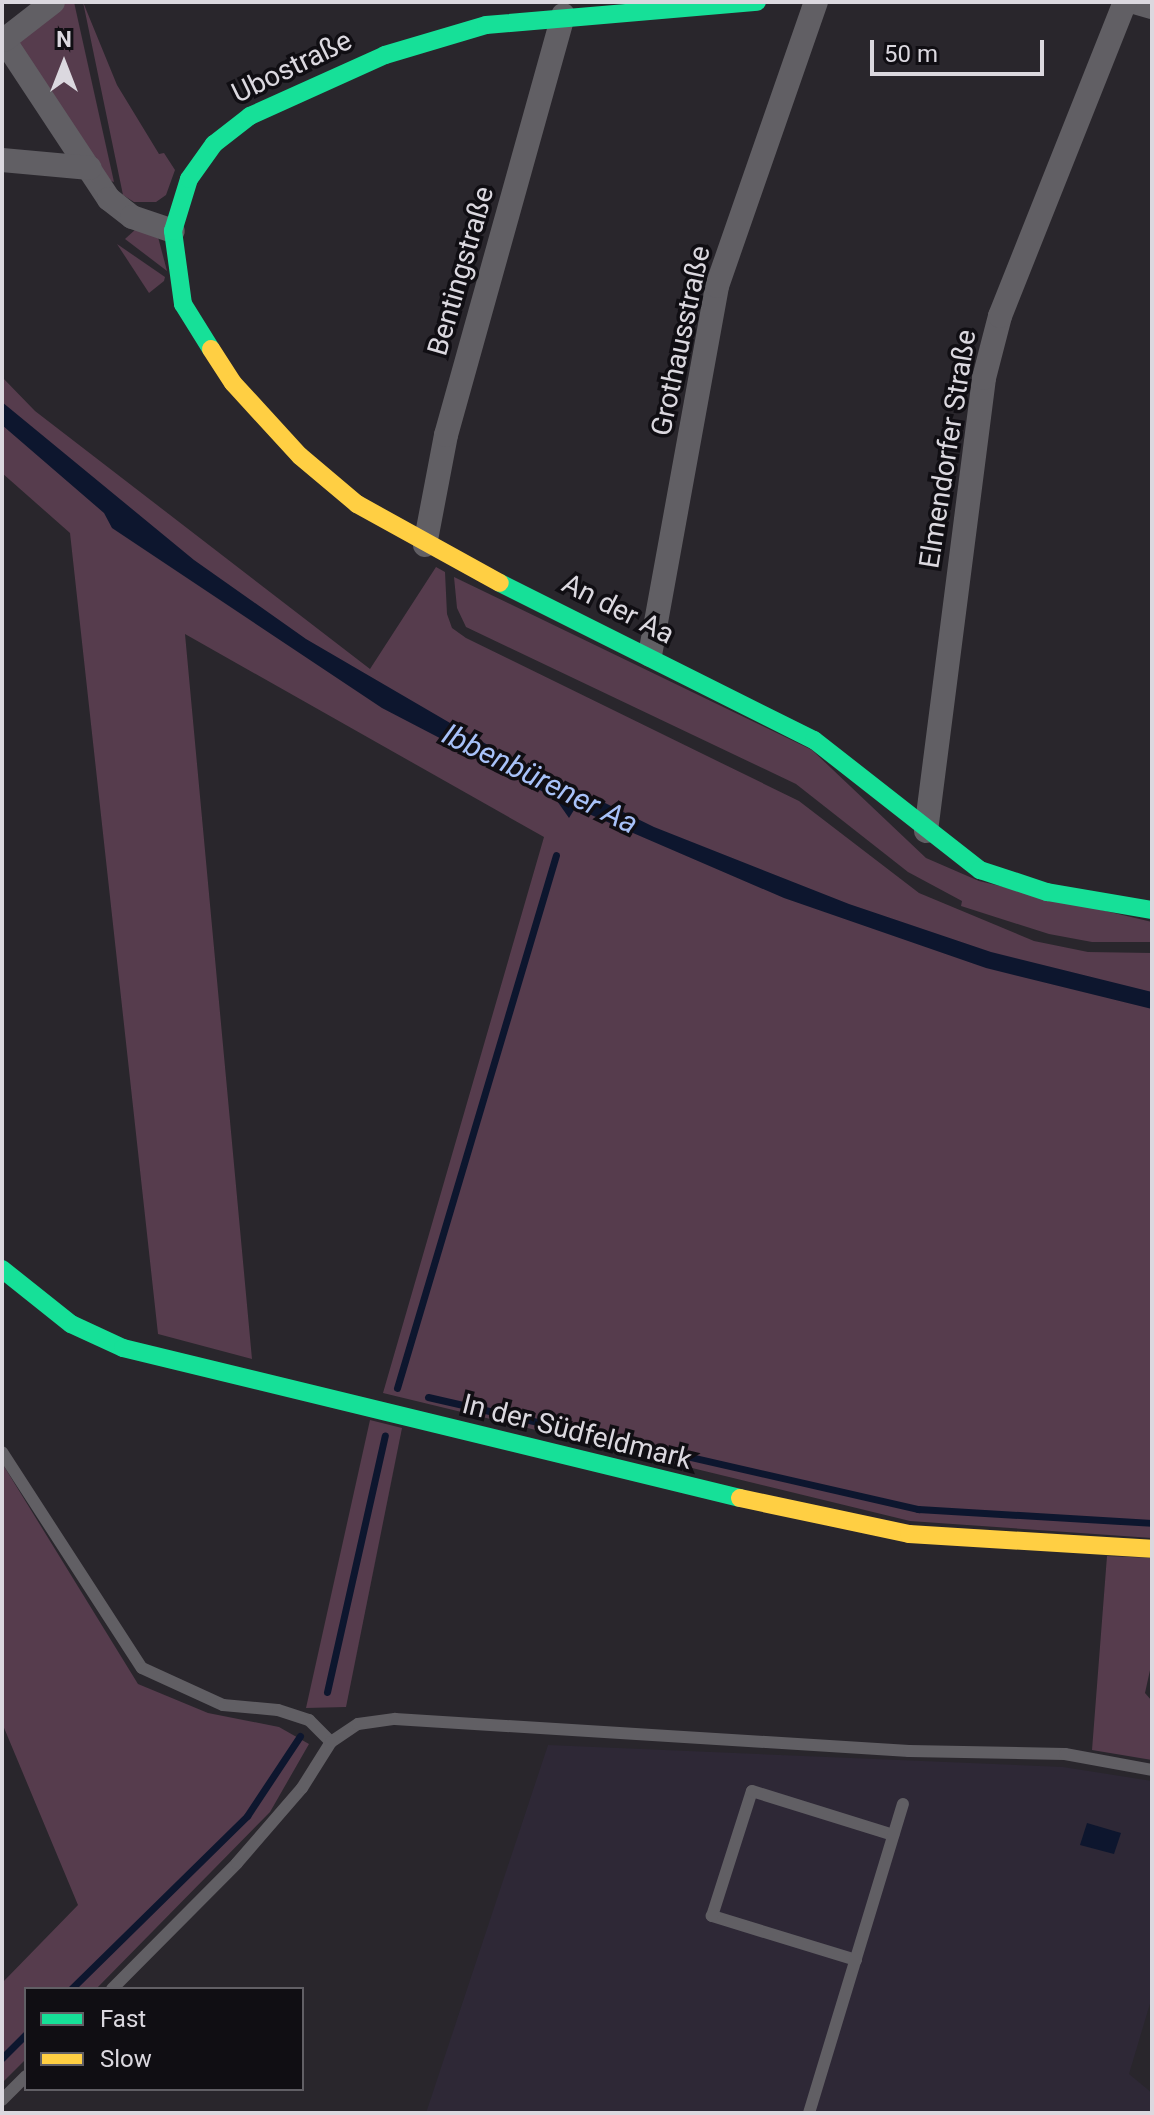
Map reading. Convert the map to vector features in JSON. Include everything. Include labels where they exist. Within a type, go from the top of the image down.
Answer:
[{"type":"street","points":[[53,2],[3,39],[109,199],[132,217],[173,231]]},
{"type":"street","name":"Ubostraße","points":[[173,231],[189,179],[214,144],[250,116],[385,55],[486,25],[636,6],[757,2]]},
{"type":"street","name":"Grothausstraße","points":[[650,655],[717,286],[816,2]]},
{"type":"street","name":"Elmendorfer Straße","points":[[926,831],[984,378],[1000,316],[1125,2]]},
{"type":"street","points":[[1134,2],[1152,7]]},
{"type":"street","name":"Bentingstraße","points":[[425,545],[446,435],[563,15]]},
{"type":"street","points":[[2,160],[90,168]]},
{"type":"street","name":"An der Aa","points":[[173,231],[183,304],[233,383],[300,456],[357,504],[425,545],[650,655],[814,740],[926,831],[980,870],[1047,892],[1152,910]]},
{"type":"street","name":"In der Südfeldmark","points":[[8,1274],[71,1324],[123,1348],[619,1472],[909,1534],[1152,1549]]},
{"type":"lane","name":"In der Südfeldmark","points":[[2,1294],[8,1274]]},
{"type":"lane","points":[[2,1452],[142,1668],[223,1705],[278,1710],[309,1720],[331,1742]]},
{"type":"lane","points":[[114,1987],[237,1863],[302,1788],[331,1742],[358,1724],[395,1719],[909,1751],[1065,1754],[1152,1770]]},
{"type":"lane","points":[[856,1960],[712,1916],[752,1791],[893,1835]]},
{"type":"lane","points":[[809,2113],[903,1804]]},
{"type":"lane","points":[[2,2100],[24,2078]]},
{"type":"shaded area","points":[[67,2],[74,2],[114,182],[108,180],[18,41]]},
{"type":"shaded area","points":[[83,2],[117,85],[159,154],[164,153],[175,170],[166,195],[156,202],[134,202],[123,195]]},
{"type":"shaded area","points":[[137,228],[158,237],[167,271],[125,239]]},
{"type":"shaded area","points":[[117,244],[165,277],[164,281],[149,293]]},
{"type":"shaded area","points":[[2,377],[35,411],[370,669],[436,567],[445,572],[447,614],[452,628],[466,638],[799,801],[919,893],[1034,941],[1088,952],[1152,953],[1152,1538],[910,1521],[383,1393],[544,837],[185,634],[252,1359],[158,1334],[70,533],[2,473]]},
{"type":"shaded area","points":[[454,577],[812,750],[926,858],[979,881],[1152,922],[1152,942],[1092,942],[1049,934],[961,906],[962,901],[908,872],[796,784],[466,627],[457,608]]},
{"type":"shaded area","points":[[370,1420],[402,1428],[346,1707],[306,1708]]},
{"type":"shaded area","points":[[2,1463],[138,1684],[208,1713],[279,1727],[309,1744],[270,1812],[98,1987],[24,1987],[24,2061],[2,2083],[2,1983],[78,1905],[2,1723]]},
{"type":"shaded area","points":[[1107,1556],[1152,1558],[1152,1661],[1145,1693],[1152,1701],[1152,1760],[1092,1750]]},
{"type":"shaded area","points":[[548,1745],[1063,1767],[1152,1781],[1152,1997],[1129,2074],[1152,2093],[1152,2113],[426,2113]]},
{"type":"water","name":"Ibbenbürener Aa","points":[[2,402],[194,560],[306,639],[493,748],[654,827],[849,904],[991,952],[1152,992],[1152,1009],[986,968],[784,898],[582,811],[574,810],[569,818],[555,798],[382,708],[112,528],[104,513],[2,425]]},
{"type":"water","points":[[1087,1823],[1121,1833],[1114,1854],[1080,1845]]},
{"type":"waterway","points":[[397,1388],[556,855]]},
{"type":"waterway","points":[[428,1397],[918,1509],[1152,1523]]},
{"type":"waterway","points":[[327,1692],[385,1435]]},
{"type":"waterway","points":[[73,1987],[247,1816],[300,1736]]},
{"type":"waterway","points":[[2,2058],[24,2036]]},
{"type":"traffic: fast","points":[[211,349],[183,304],[173,231],[189,179],[214,144],[250,116],[385,55],[486,25],[757,2]]},
{"type":"traffic: fast","points":[[500,583],[814,740],[980,870],[1047,892],[1152,910]]},
{"type":"traffic: fast","points":[[2,1269],[71,1324],[123,1348],[740,1498]]},
{"type":"traffic: slow","points":[[211,349],[233,383],[300,456],[357,504],[500,583]]},
{"type":"traffic: slow","points":[[740,1498],[909,1534],[1152,1549]]}]
